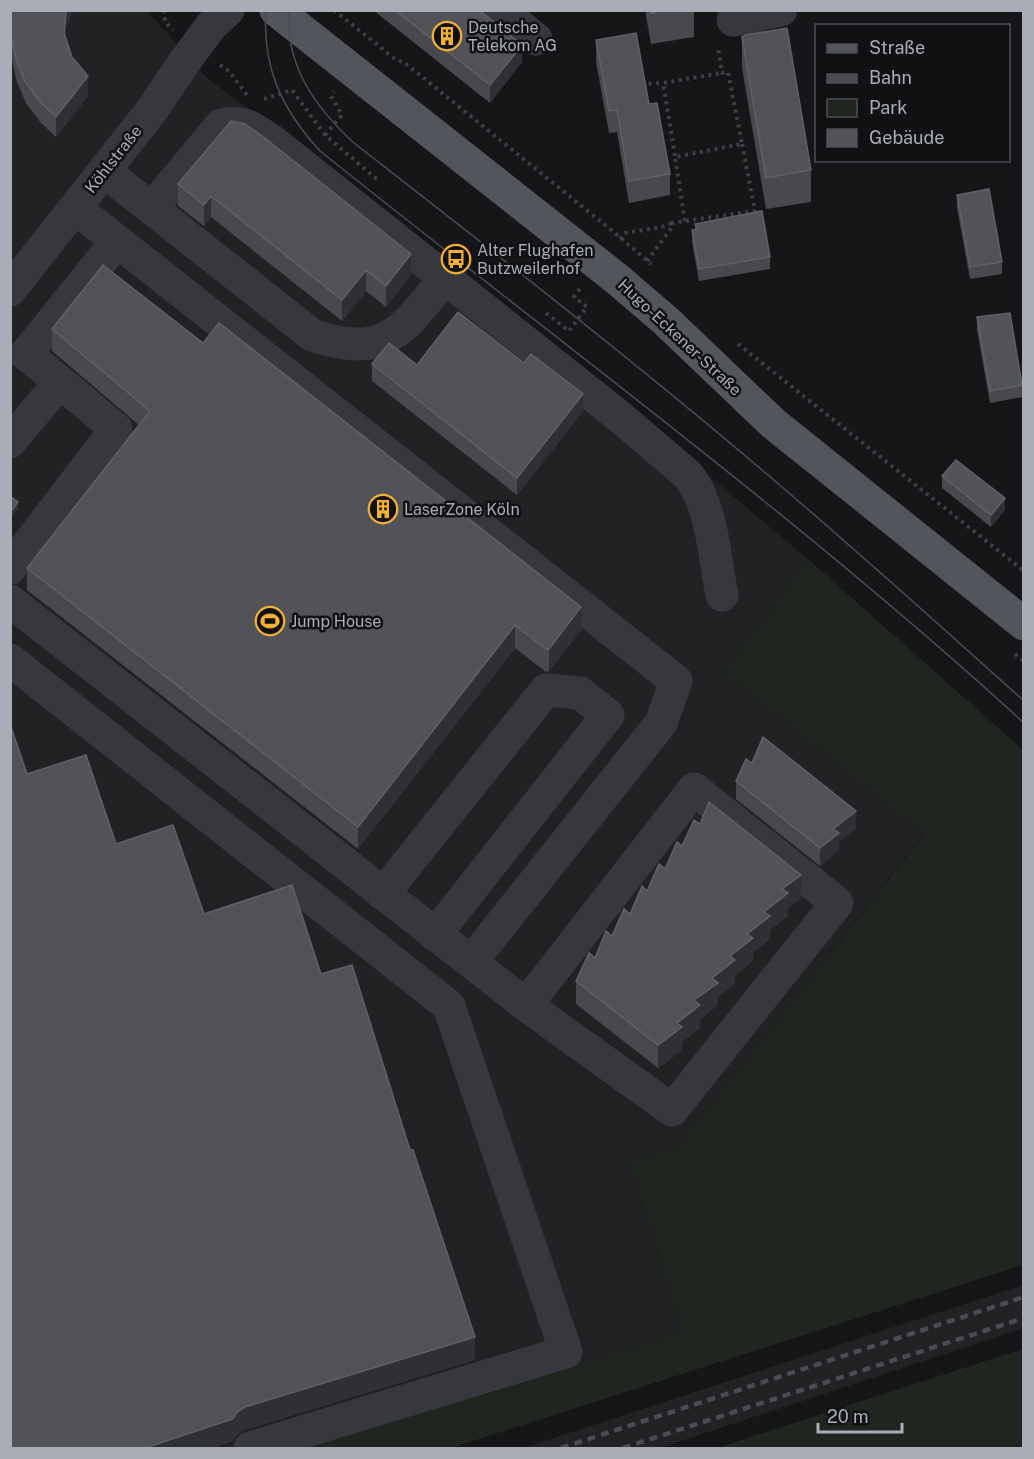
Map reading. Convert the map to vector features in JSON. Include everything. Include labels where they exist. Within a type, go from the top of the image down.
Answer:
[{"type":"main road","name":"Hugo-Eckener-Straße","points":[[276,10],[600,265],[666,321],[774,424],[1023,624]]},
{"type":"street","points":[[500,10],[536,39]]},
{"type":"street","points":[[725,32],[781,10]]},
{"type":"street","name":"Köhlstraße","points":[[10,290],[152,110],[211,21]]},
{"type":"street","points":[[152,208],[221,125],[235,122],[250,126],[272,141],[620,417],[688,475],[696,486],[707,515],[722,595]]},
{"type":"street","points":[[104,171],[312,334],[329,341],[355,345],[385,339],[411,320],[445,278]]},
{"type":"street","points":[[75,208],[676,681],[661,723],[471,962]]},
{"type":"street","points":[[10,568],[116,429],[60,382],[19,364],[117,241]]},
{"type":"street","points":[[10,442],[60,382]]},
{"type":"street","points":[[10,601],[526,1005],[672,1110],[837,903],[694,789],[526,1005]]},
{"type":"street","points":[[10,660],[449,1006],[566,1352],[250,1449]]},
{"type":"street","points":[[383,894],[546,690],[580,693],[608,715],[435,935]]},
{"type":"path","points":[[164,10],[165,22],[211,21],[229,71],[250,98]]},
{"type":"path","points":[[334,10],[395,59],[405,63],[472,120],[621,238],[625,233],[662,227],[672,223],[755,210],[728,72],[663,83],[641,84]]},
{"type":"path","points":[[722,73],[725,32]]},
{"type":"path","points":[[663,83],[685,221]]},
{"type":"path","points":[[267,106],[264,99],[292,90],[318,128],[380,182]]},
{"type":"path","points":[[675,156],[742,144]]},
{"type":"path","points":[[647,261],[670,230],[672,223]]},
{"type":"path","points":[[546,313],[569,331],[587,307],[574,297],[600,265]]},
{"type":"path","points":[[732,339],[1023,571]]},
{"type":"shaded area","points":[[10,11],[147,11],[209,80],[266,121],[616,398],[809,560],[723,672],[925,832],[678,1146],[629,1163],[683,1332],[299,1448],[11,1448]]},
{"type":"shaded area","points":[[1023,1285],[1023,1328],[660,1448],[523,1448]]},
{"type":"green space","points":[[809,560],[1023,750],[1023,1265],[451,1448],[299,1448],[683,1332],[629,1163],[678,1146],[925,833],[723,672]]},
{"type":"green space","points":[[1023,1349],[1023,1448],[716,1448]]},
{"type":"building","points":[[10,10],[66,10],[64,33],[72,57],[88,76],[56,117],[41,103],[26,83],[17,62],[12,41],[10,41]]},
{"type":"building","name":"Deutsche Telekom AG","points":[[395,10],[479,10],[522,45],[490,85]]},
{"type":"building","points":[[787,28],[811,170],[766,178],[742,37]]},
{"type":"building","points":[[636,33],[649,104],[657,103],[670,174],[629,181],[617,110],[609,111],[596,40]]},
{"type":"building","points":[[231,121],[245,124],[261,135],[411,254],[386,286],[366,270],[342,300],[211,196],[204,205],[178,184]]},
{"type":"building","points":[[989,189],[1002,262],[970,267],[957,195]]},
{"type":"building","points":[[762,211],[770,257],[699,269],[692,230],[697,229],[695,224]]},
{"type":"building","name":"Jump House","points":[[103,265],[203,343],[219,323],[581,607],[549,649],[515,625],[358,827],[27,568],[150,411],[52,329]]},
{"type":"building","points":[[458,312],[524,363],[531,354],[583,394],[517,478],[372,364],[389,343],[417,365]]},
{"type":"building","points":[[1010,313],[1022,385],[990,391],[977,317]]},
{"type":"building","points":[[956,460],[1005,498],[991,515],[942,476]]},
{"type":"building","points":[[10,496],[18,502],[10,513]]},
{"type":"building","points":[[10,724],[27,774],[86,755],[116,844],[173,825],[204,914],[292,885],[321,974],[352,965],[410,1150],[413,1150],[475,1337],[245,1407],[237,1412],[233,1419],[142,1449],[10,1449]]},
{"type":"building","points":[[763,737],[856,811],[833,829],[839,833],[820,848],[736,781],[746,759],[752,763]]},
{"type":"building","points":[[709,802],[801,875],[782,889],[788,893],[764,912],[770,916],[747,934],[753,938],[730,956],[735,960],[712,978],[718,983],[694,1000],[700,1005],[677,1023],[682,1027],[658,1045],[576,981],[589,953],[595,958],[606,931],[612,936],[624,909],[630,914],[642,886],[647,891],[659,864],[665,869],[677,842],[682,846],[694,820],[700,824]]},
{"type":"tram line","points":[[266,10],[267,51],[277,87],[295,120],[320,151],[765,502],[853,574],[1024,723]]},
{"type":"tram line","points":[[289,10],[292,49],[305,84],[327,115],[354,143],[560,304],[712,428],[861,555],[1024,701]]},
{"type":"railway","points":[[561,1448],[1024,1297]]},
{"type":"railway","points":[[623,1448],[1024,1318]]},
{"type":"place","name":"Deutsche Telekom AG","points":[[447,36]]},
{"type":"place","name":"Alter Flughafen Butzweilerhof","points":[[456,259]]},
{"type":"place","name":"LaserZone Köln","points":[[383,509]]},
{"type":"place","name":"Jump House","points":[[270,621]]}]
